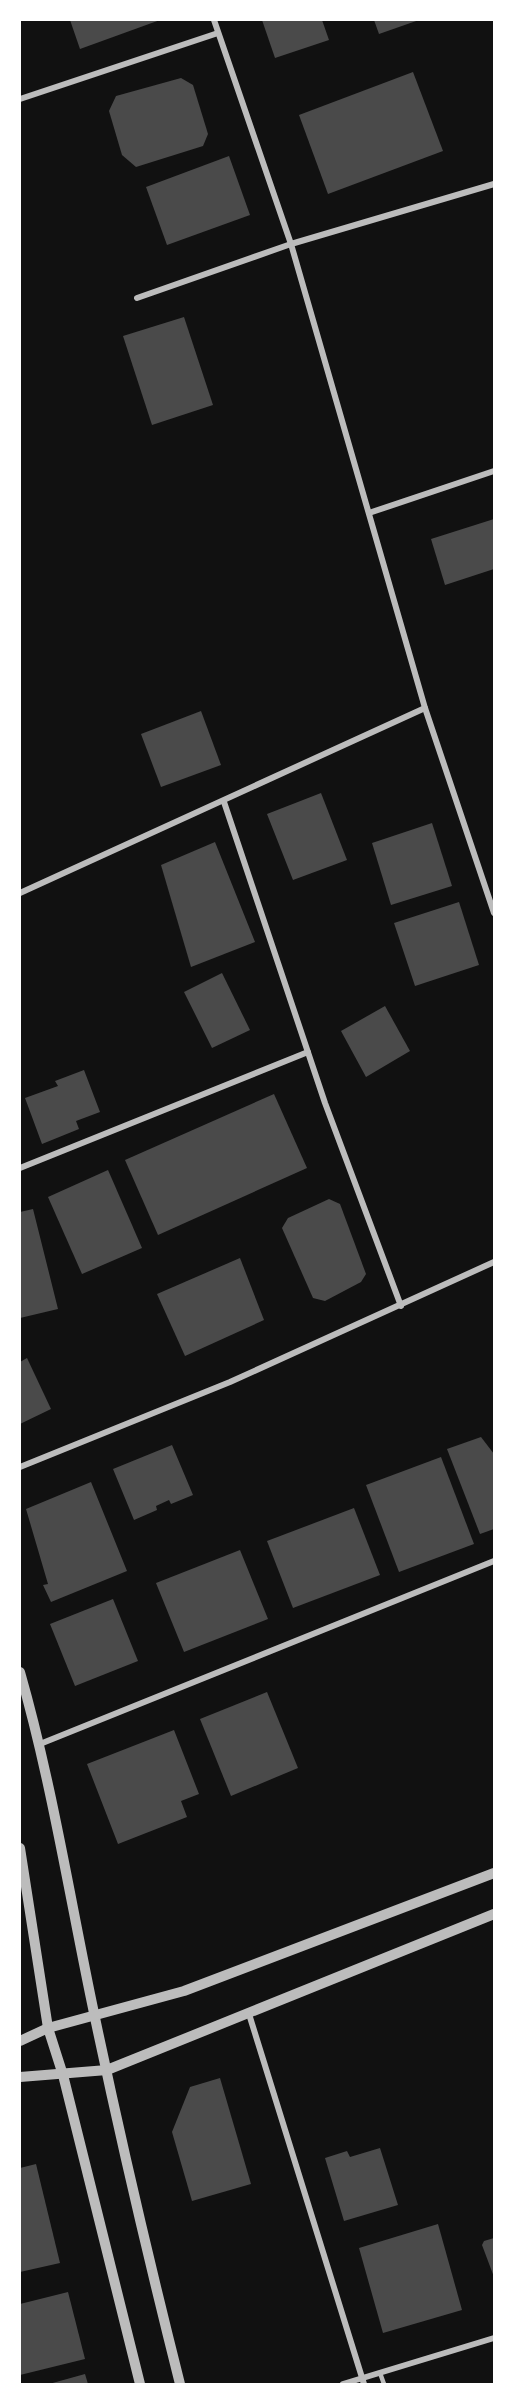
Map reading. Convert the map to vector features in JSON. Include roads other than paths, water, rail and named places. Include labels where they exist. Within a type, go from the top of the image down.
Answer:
[{"type":"street","points":[[214,20],[291,244],[425,708],[495,914]]},
{"type":"street","points":[[20,99],[218,33]]},
{"type":"street","points":[[137,298],[291,244],[495,184]]},
{"type":"street","points":[[369,513],[495,471]]},
{"type":"street","points":[[20,893],[224,802],[425,708]]},
{"type":"street","points":[[224,802],[308,1052],[401,1306]]},
{"type":"street","points":[[20,1168],[308,1052]]},
{"type":"street","points":[[20,1467],[230,1382],[495,1262]]},
{"type":"street","points":[[40,1744],[495,1561]]},
{"type":"street","points":[[20,1672],[40,1744],[94,2015],[147,2251],[180,2385]]},
{"type":"street","points":[[20,1848],[48,2028],[63,2075],[140,2385]]},
{"type":"street","points":[[20,2041],[48,2028],[184,1991],[495,1873]]},
{"type":"street","points":[[20,2077],[107,2070],[495,1914]]},
{"type":"street","points":[[249,2014],[363,2382]]},
{"type":"street","points":[[343,2385],[363,2382],[380,2373],[495,2338]]},
{"type":"lane","points":[[380,2373],[384,2385]]}]
